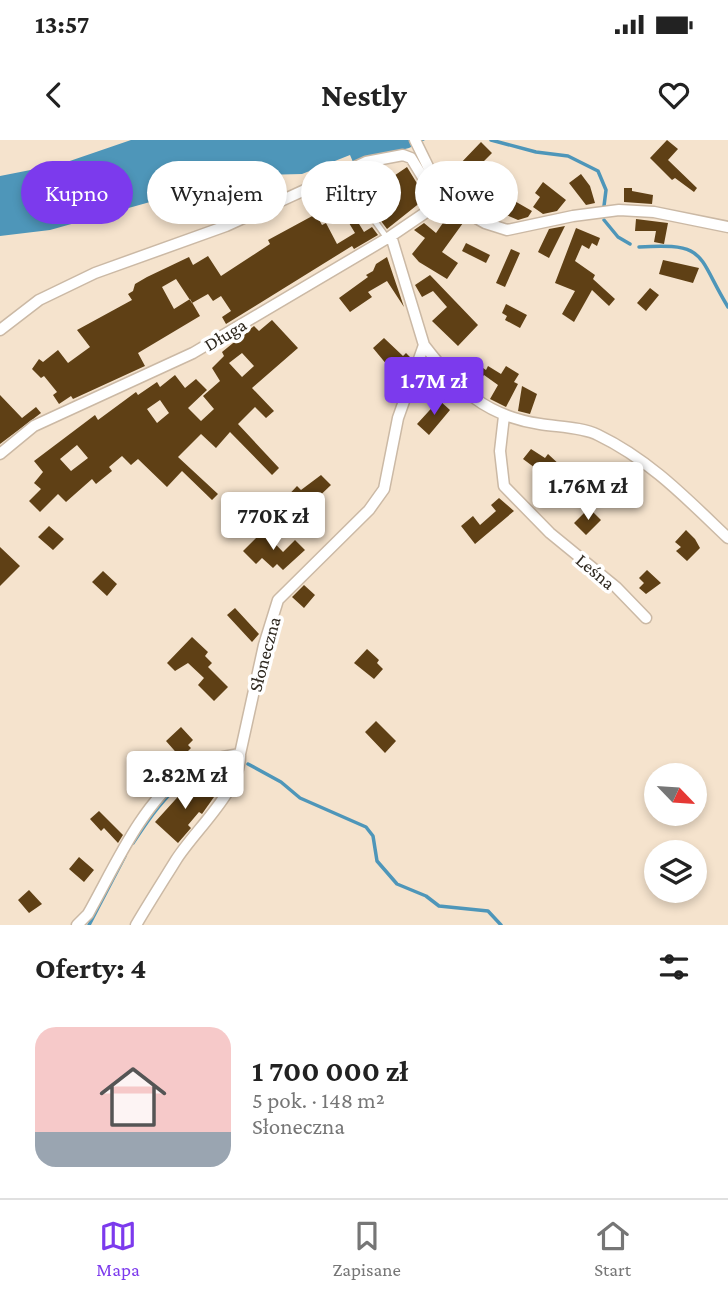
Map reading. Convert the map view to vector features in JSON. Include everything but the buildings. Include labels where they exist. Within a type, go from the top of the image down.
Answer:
[{"type":"street","points":[[416,143],[425,161]]},
{"type":"street","points":[[371,161],[403,155],[411,158],[415,165]]},
{"type":"street","points":[[0,330],[40,300],[95,273],[226,226],[301,192]]},
{"type":"street","points":[[488,224],[508,230],[572,216],[620,210],[654,212],[728,227]]},
{"type":"street","name":"Długa","points":[[0,454],[34,426],[193,353],[415,220]]},
{"type":"street","points":[[389,237],[424,345],[466,391],[485,407],[504,416],[594,433],[616,444],[658,472],[728,538]]},
{"type":"street","name":"Słoneczna","points":[[136,925],[176,859],[233,780],[240,765],[240,754],[264,645],[278,600],[369,510],[384,489],[398,418],[424,345]]},
{"type":"street","name":"Leśna","points":[[504,416],[500,451],[504,486],[550,533],[616,587],[646,618]]},
{"type":"street","points":[[77,925],[88,914],[138,827],[166,790],[185,772],[215,758],[240,754]]},
{"type":"lane","points":[[379,224],[389,237]]},
{"type":"water","points":[[131,140],[425,140],[409,148],[357,161],[353,161],[350,155],[335,161],[301,161],[301,174],[287,174],[287,161],[147,161],[147,203],[133,207],[133,161],[70,161]]},
{"type":"water","points":[[21,172],[21,224],[71,224],[50,230],[0,236],[0,176]]},
{"type":"waterway","points":[[491,140],[536,152],[568,156],[598,171],[606,190],[604,206]]},
{"type":"waterway","points":[[604,220],[618,237],[630,244]]},
{"type":"waterway","points":[[639,247],[678,247],[689,250],[704,264],[728,307]]},
{"type":"waterway","points":[[133,843],[163,801],[186,780],[215,766],[233,762]]},
{"type":"waterway","points":[[248,764],[281,782],[300,798],[366,827],[373,836],[377,861],[397,884],[426,896],[439,906],[488,911],[501,925]]},
{"type":"waterway","points":[[89,925],[125,856]]}]
